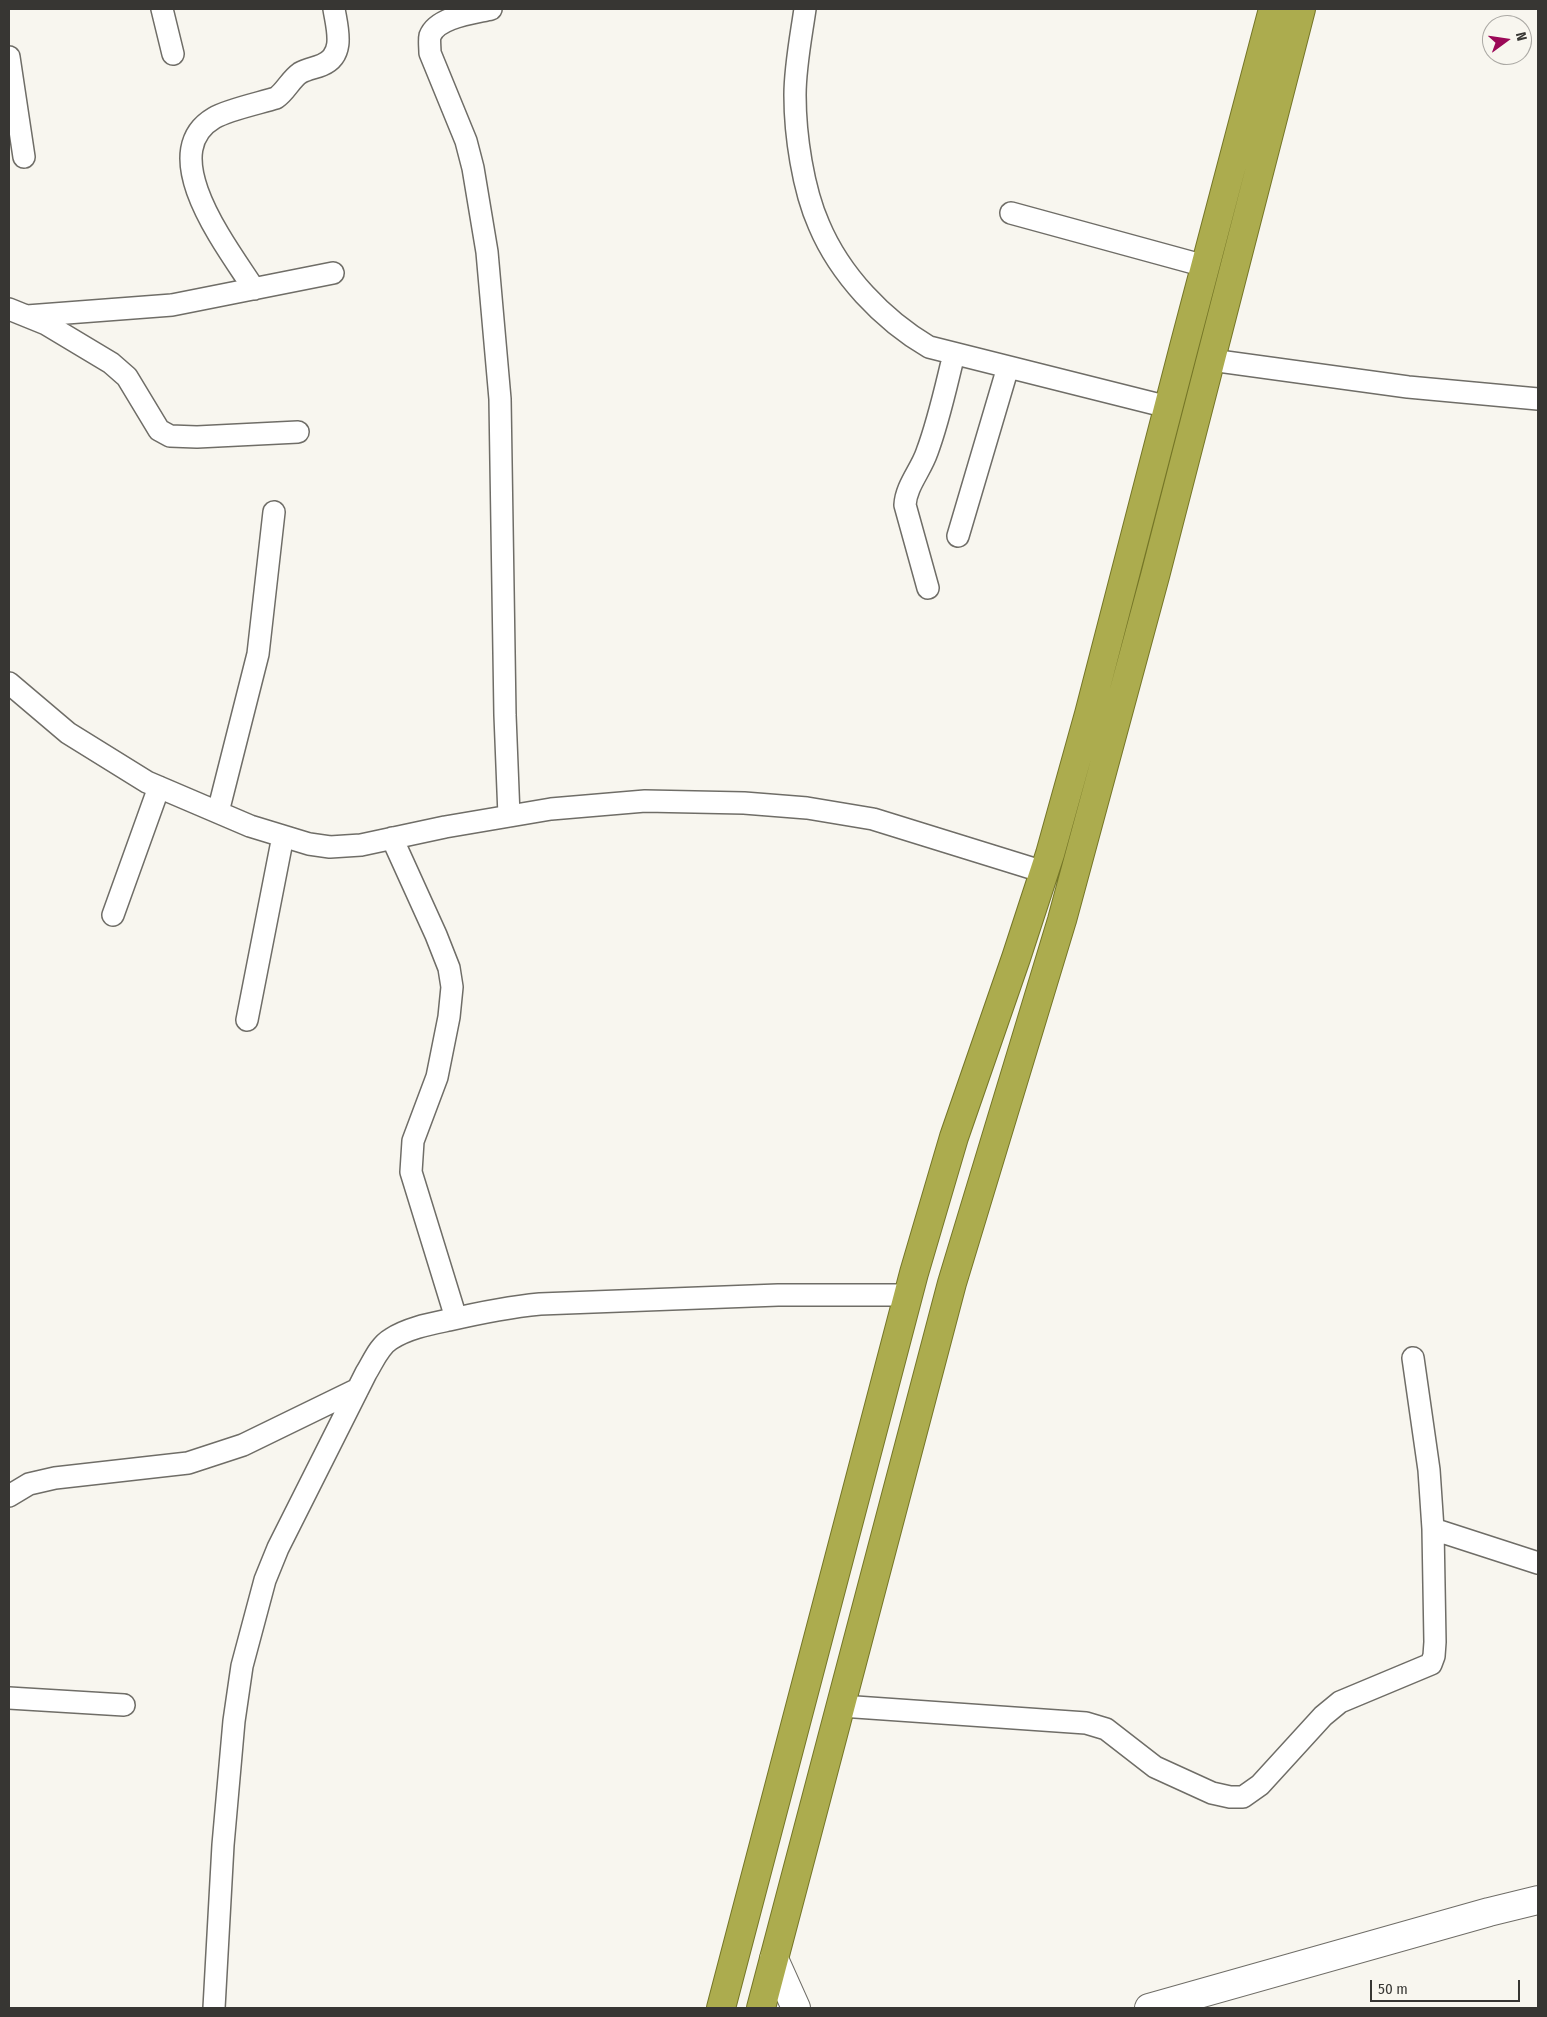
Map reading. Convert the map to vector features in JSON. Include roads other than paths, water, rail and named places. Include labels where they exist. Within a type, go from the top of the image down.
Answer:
[{"type":"highway","points":[[721,2008],[911,1284],[954,1137],[1044,872],[1090,714],[1168,407],[1273,9]]},
{"type":"highway","points":[[760,2008],[952,1284],[1062,920],[1211,360],[1301,9]]},
{"type":"highway","points":[[911,1284],[952,1284]]},
{"type":"street","points":[[162,9],[173,54]]},
{"type":"street","points":[[254,289],[201,202],[190,165],[194,142],[200,129],[214,118],[276,98],[302,72],[325,64],[335,55],[338,37],[334,9]]},
{"type":"street","points":[[491,9],[447,20],[437,27],[430,37],[430,52],[462,132],[473,168],[487,252],[500,399],[505,715],[509,816]]},
{"type":"street","points":[[804,9],[795,93],[796,130],[804,175],[818,225],[844,271],[874,303],[911,337],[929,347],[1168,407]]},
{"type":"street","points":[[9,57],[24,158]]},
{"type":"street","points":[[1011,213],[1205,266]]},
{"type":"street","points":[[18,312],[172,305],[333,273]]},
{"type":"street","points":[[18,312],[46,324],[111,363],[127,377],[159,430],[170,436],[197,437],[298,432]]},
{"type":"street","points":[[928,588],[908,520],[905,496],[932,438],[954,354]]},
{"type":"street","points":[[1211,360],[1408,387],[1538,399]]},
{"type":"street","points":[[958,536],[1008,367]]},
{"type":"street","points":[[218,812],[258,654],[274,512]]},
{"type":"street","points":[[9,683],[68,733],[147,782],[250,826],[309,844],[330,848],[361,845],[551,809],[644,801],[744,803],[807,808],[873,819],[1044,872]]},
{"type":"street","points":[[112,915],[159,787]]},
{"type":"street","points":[[246,1020],[283,836]]},
{"type":"street","points":[[392,838],[436,935],[448,968],[452,987],[449,1017],[437,1077],[413,1141],[411,1172],[456,1318]]},
{"type":"street","points":[[214,2008],[223,1845],[234,1721],[242,1666],[265,1580],[278,1548],[358,1389],[378,1352],[389,1339],[416,1328],[456,1318],[506,1308],[540,1304],[778,1295],[911,1284]]},
{"type":"street","points":[[841,1706],[1086,1723],[1106,1729],[1156,1767],[1212,1793],[1230,1797],[1243,1797],[1260,1785],[1323,1716],[1340,1702],[1431,1664],[1434,1656],[1435,1642],[1434,1528],[1430,1470],[1413,1358]]},
{"type":"street","points":[[9,1496],[29,1484],[55,1478],[188,1463],[243,1445],[358,1389]]},
{"type":"street","points":[[1434,1528],[1538,1563]]},
{"type":"street","points":[[9,1698],[124,1706]]},
{"type":"street","points":[[1148,2008],[1489,1912],[1538,1900]]},
{"type":"street","points":[[774,1959],[796,2008]]}]
